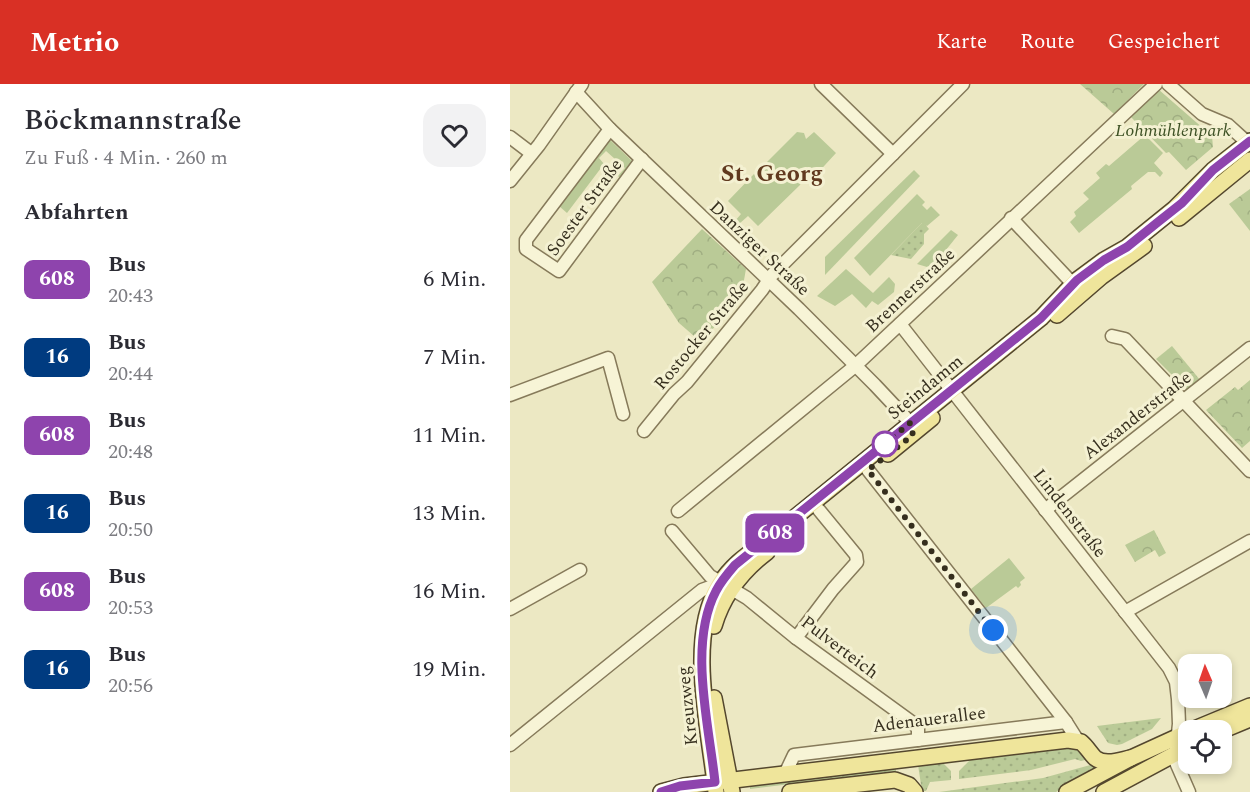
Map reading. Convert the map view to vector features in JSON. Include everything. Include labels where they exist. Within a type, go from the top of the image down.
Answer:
[{"type":"main road","name":"Steindamm","points":[[726,586],[868,470],[1050,310],[1073,284],[1104,260],[1127,247],[1182,203],[1213,170],[1249,143]]},
{"type":"main road","name":"Steindamm","points":[[954,393],[1055,318],[1091,285],[1127,260],[1250,160]]},
{"type":"main road","name":"Steindamm","points":[[726,586],[741,559],[912,429]]},
{"type":"main road","name":"Kreuzweg","points":[[723,787],[701,658],[705,624],[713,598],[726,586]]},
{"type":"main road","points":[[1223,720],[1250,706]]},
{"type":"main road","points":[[1232,727],[1250,720]]},
{"type":"main road","name":"Adenauerallee","points":[[661,792],[680,786],[723,787],[785,774],[1059,741],[1078,741]]},
{"type":"main road","points":[[1078,741],[1084,744],[1095,758],[1110,762],[1131,758],[1178,742]]},
{"type":"main road","points":[[1104,792],[1178,744]]},
{"type":"main road","points":[[1067,792],[1131,758]]},
{"type":"main road","points":[[790,792],[895,780],[909,784],[915,792]]},
{"type":"street","points":[[821,84],[893,154]]},
{"type":"street","name":"Rostocker Straße","points":[[644,431],[674,394],[687,382],[772,275],[963,84]]},
{"type":"street","name":"Brennerstraße","points":[[678,511],[855,366],[1156,84]]},
{"type":"street","points":[[1168,84],[1202,114],[1228,125],[1249,143]]},
{"type":"street","points":[[510,181],[579,88]]},
{"type":"street","name":"Danziger Straße","points":[[579,88],[610,129],[855,366],[912,429]]},
{"type":"street","name":"Soester Straße","points":[[610,129],[526,240],[525,247],[530,252],[559,272],[642,159]]},
{"type":"street","points":[[510,137],[531,153]]},
{"type":"street","points":[[1011,218],[1073,284]]},
{"type":"street","name":"Lindenstraße","points":[[900,324],[1167,663],[1174,676],[1181,720]]},
{"type":"street","points":[[1112,336],[1125,339],[1250,471]]},
{"type":"street","name":"Alexanderstraße","points":[[1045,510],[1250,348]]},
{"type":"street","points":[[510,395],[608,358],[623,414]]},
{"type":"street","points":[[868,470],[1066,722],[1078,741]]},
{"type":"street","points":[[796,638],[833,589],[857,562],[856,555],[819,510]]},
{"type":"street","name":"Pulverteich","points":[[672,531],[704,571],[747,598],[796,638],[913,723],[918,729],[918,740]]},
{"type":"street","points":[[1125,612],[1250,541]]},
{"type":"street","points":[[510,609],[580,570]]},
{"type":"street","name":"Steindamm","points":[[510,745],[700,592],[708,587],[726,586]]},
{"type":"street","name":"Adenauerallee","points":[[785,774],[794,755],[1066,722]]},
{"type":"street","name":"Lindenstraße","points":[[1180,774],[1189,792]]},
{"type":"green space","name":"Lohmühlenpark","points":[[1080,84],[1144,84],[1114,114]]},
{"type":"green space","name":"Lohmühlenpark","points":[[1158,89],[1212,136],[1213,147],[1186,170],[1129,115]]},
{"type":"green space","points":[[797,132],[804,133],[806,139],[814,132],[836,153],[814,177],[811,174],[802,180],[800,185],[758,226],[748,216],[739,224],[735,221],[741,214],[728,201],[754,174],[757,177],[760,174],[758,171]]},
{"type":"green space","points":[[1145,135],[1163,153],[1154,163],[1163,173],[1160,177],[1155,172],[1148,172],[1131,186],[1132,189],[1079,233],[1070,222],[1076,216],[1074,212],[1089,199],[1083,193],[1100,178],[1096,173],[1106,164],[1109,166]]},
{"type":"green space","points":[[608,138],[633,162],[620,178],[618,176],[625,168],[606,151],[599,158],[604,164],[567,213],[559,206]]},
{"type":"green space","points":[[914,170],[920,176],[825,275],[825,257]]},
{"type":"green space","name":"Lohmühlenpark","points":[[1250,189],[1250,231],[1229,204]]},
{"type":"green space","points":[[917,194],[925,202],[922,205],[927,210],[931,206],[940,215],[927,226],[922,223],[870,276],[854,258]]},
{"type":"green space","points":[[923,222],[929,229],[924,234],[924,244],[911,259],[891,255]]},
{"type":"green space","points":[[702,229],[746,269],[742,291],[702,343],[679,323],[652,282]]},
{"type":"green space","points":[[951,230],[958,235],[937,261],[927,267],[917,264]]},
{"type":"green space","points":[[846,269],[873,293],[889,277],[895,284],[894,292],[878,305],[872,301],[866,308],[852,294],[835,306],[817,296]]},
{"type":"green space","points":[[709,301],[721,312],[702,334],[689,323]]},
{"type":"green space","points":[[1172,346],[1200,380],[1187,390],[1156,359]]},
{"type":"green space","points":[[1250,380],[1250,441],[1242,448],[1206,410],[1235,387],[1238,390]]},
{"type":"green space","points":[[1154,530],[1166,553],[1159,557],[1155,550],[1135,562],[1125,545]]},
{"type":"green space","points":[[1009,558],[1025,578],[1020,582],[1021,585],[1018,588],[1016,586],[986,608],[971,589]]},
{"type":"green space","points":[[1161,718],[1152,729],[1117,745],[1108,743],[1097,726]]},
{"type":"green space","points":[[1074,745],[1089,759],[1081,761],[1075,759],[1031,770],[959,779],[959,771],[974,756]]},
{"type":"green space","points":[[940,760],[951,771],[951,780],[930,782],[926,791],[922,791],[918,765]]},
{"type":"green space","points":[[1094,764],[1100,766],[1056,792],[939,792],[1043,778]]},
{"type":"green space","points":[[896,768],[896,771],[750,789],[750,786]]},
{"type":"bus line","name":"608","points":[[661,792],[680,786],[715,782],[702,677],[702,645],[705,624],[715,592],[735,565],[1041,318],[1082,277],[1104,260],[1127,247],[1182,203],[1203,179],[1250,141]]},
{"type":"district","name":"St. Georg","points":[[772,173]]},
{"type":"route","points":[[885,444],[910,423],[913,435],[868,470],[993,630]]}]
